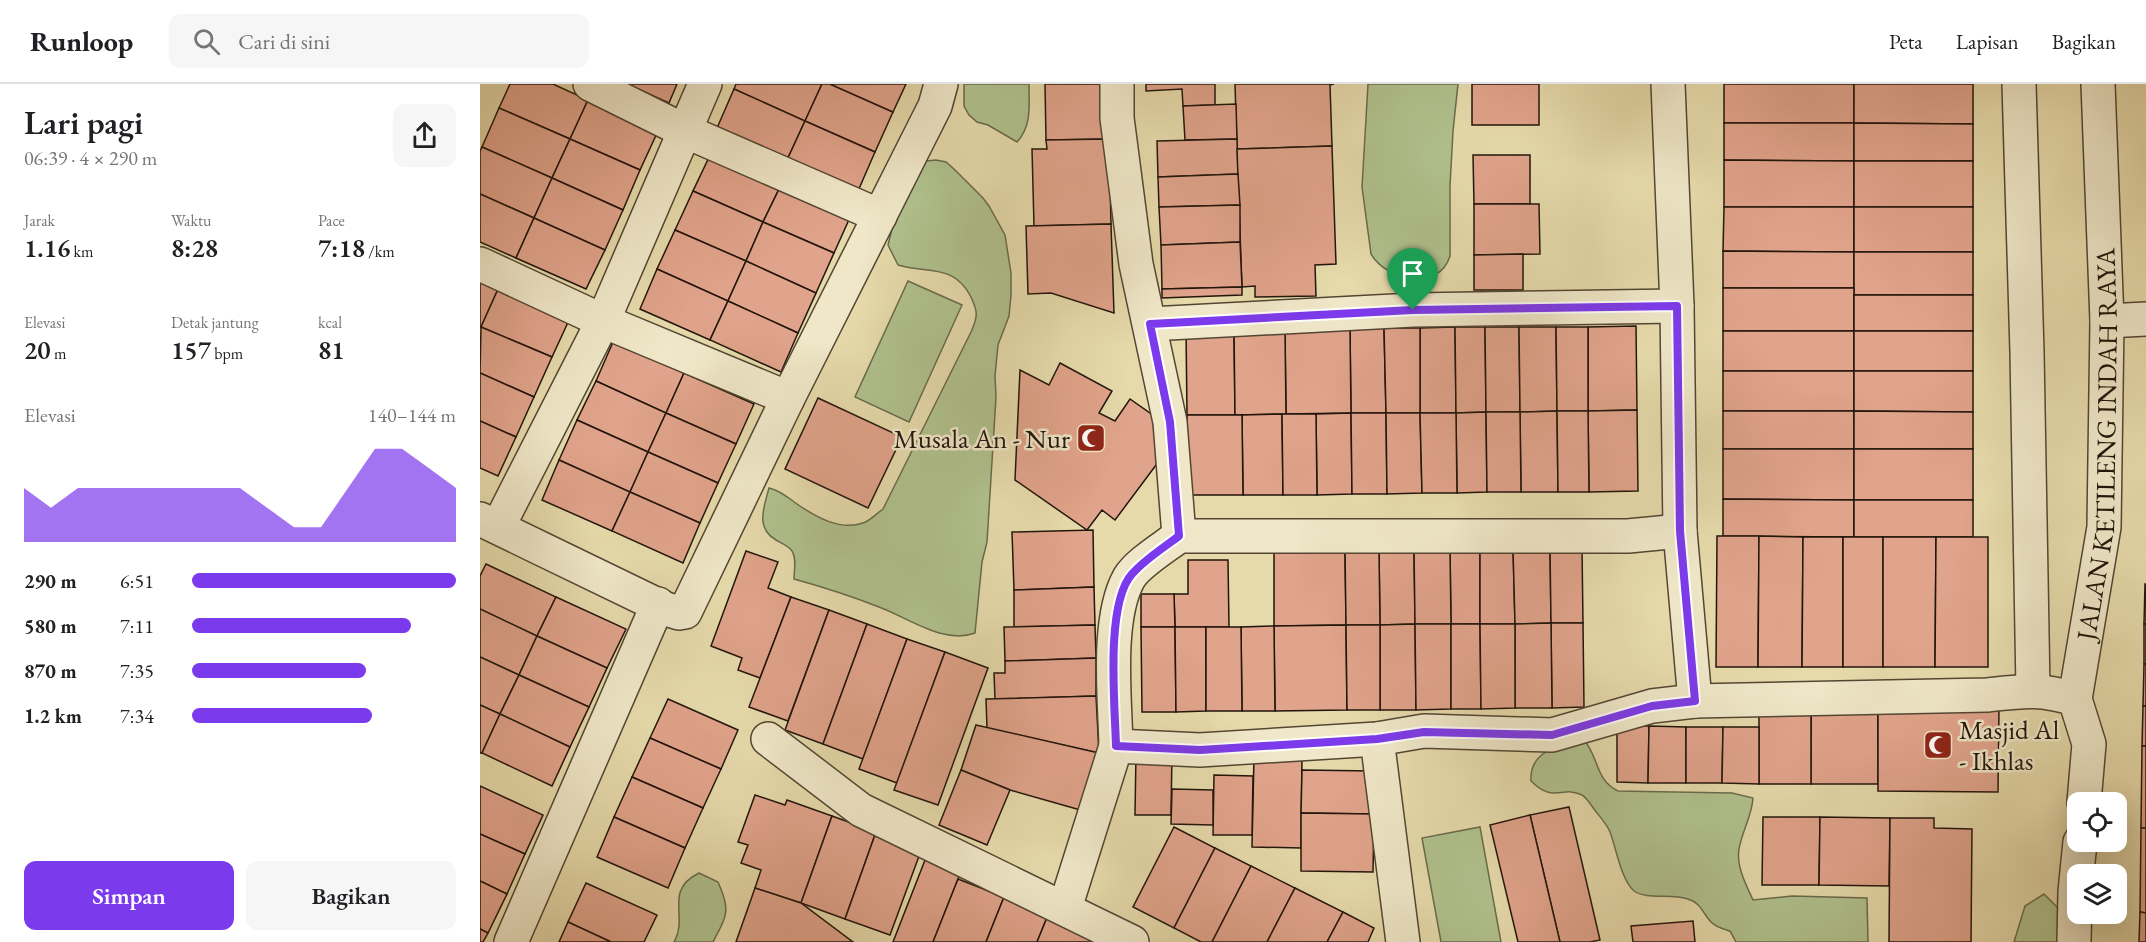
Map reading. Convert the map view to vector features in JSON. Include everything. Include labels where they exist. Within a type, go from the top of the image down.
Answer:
[{"type":"street","points":[[590,84],[685,131],[880,216]]},
{"type":"street","points":[[672,608],[489,523],[603,321],[705,84]]},
{"type":"street","points":[[511,942],[672,608],[788,398],[934,106],[941,84]]},
{"type":"street","points":[[1117,84],[1117,118],[1136,264],[1170,422],[1179,536]]},
{"type":"street","points":[[1668,84],[1677,306],[1680,531],[1695,701]]},
{"type":"street","name":"JALAN KETILENG INDAH RAYA","points":[[2019,84],[2027,352],[2033,690]]},
{"type":"street","name":"JALAN KETILENG INDAH RAYA","points":[[2085,792],[2089,744],[2075,699],[2104,527],[2107,321],[2098,84]]},
{"type":"street","points":[[480,264],[603,321],[788,398]]},
{"type":"street","points":[[1150,324],[1413,310],[1677,306]]},
{"type":"street","points":[[2107,321],[2146,319]]},
{"type":"street","points":[[1065,908],[1116,746],[1114,649],[1120,603],[1130,575],[1179,536],[1628,536],[1680,531]]},
{"type":"street","points":[[1116,746],[1200,750],[1377,739],[1424,732],[1552,735],[1652,706],[1695,701],[1987,695],[2033,690],[2075,699]]},
{"type":"street","points":[[768,739],[861,810],[1132,942]]},
{"type":"street","points":[[1377,739],[1403,942]]},
{"type":"street","points":[[2073,942],[2079,852]]},
{"type":"green space","points":[[964,84],[1029,84],[1027,122],[1017,142],[988,125],[977,122],[969,115],[964,106]]},
{"type":"green space","points":[[1368,84],[1458,84],[1450,186],[1450,256],[1444,267],[1435,275],[1412,279],[1400,276],[1389,271],[1371,254],[1362,187]]},
{"type":"green space","points":[[926,161],[946,162],[989,206],[1005,235],[1011,273],[1009,316],[998,345],[987,542],[982,562],[975,633],[963,636],[938,633],[890,611],[794,579],[794,554],[787,546],[769,535],[763,523],[769,488],[812,514],[837,524],[863,523],[883,509],[971,332],[976,310],[964,286],[948,274],[898,265],[888,245],[897,209],[918,167]]},
{"type":"green space","points":[[908,281],[962,305],[909,422],[855,397]]},
{"type":"green space","points":[[1584,740],[1605,781],[1618,791],[1732,793],[1753,798],[1738,855],[1742,875],[1753,900],[1792,896],[1867,898],[1868,942],[1736,942],[1730,931],[1712,923],[1699,905],[1692,901],[1682,897],[1645,895],[1634,891],[1622,871],[1609,829],[1586,798],[1575,792],[1552,793],[1539,788],[1531,781],[1535,762],[1541,756],[1557,747]]},
{"type":"green space","points":[[1480,827],[1501,942],[1441,942],[1422,838]]},
{"type":"green space","points":[[699,873],[718,882],[725,900],[724,919],[713,942],[674,942],[679,923],[679,896],[688,880]]},
{"type":"green space","points":[[2044,894],[2059,909],[2059,942],[2014,942],[2025,906]]},
{"type":"building","points":[[510,84],[553,84],[588,100],[570,139],[499,108]]},
{"type":"building","points":[[627,84],[677,84],[669,103]]},
{"type":"building","points":[[736,84],[822,84],[805,121],[734,89]]},
{"type":"building","points":[[822,84],[830,84],[893,112],[875,152],[805,121]]},
{"type":"building","points":[[830,84],[906,84],[893,112]]},
{"type":"building","points":[[1045,84],[1107,84],[1109,139],[1046,140]]},
{"type":"building","points":[[1146,84],[1215,84],[1215,105],[1183,106],[1182,89],[1146,91]]},
{"type":"building","points":[[1235,84],[1334,84],[1330,85],[1332,146],[1237,149]]},
{"type":"building","points":[[1472,84],[1539,84],[1539,125],[1472,125]]},
{"type":"building","points":[[1724,84],[1854,84],[1854,123],[1724,123]]},
{"type":"building","points":[[1854,84],[1973,84],[1973,124],[1854,123]]},
{"type":"building","points":[[734,89],[805,121],[787,160],[717,128]]},
{"type":"building","points":[[588,100],[658,131],[640,170],[570,139]]},
{"type":"building","points":[[1236,104],[1237,139],[1185,140],[1183,106]]},
{"type":"building","points":[[499,108],[570,139],[552,178],[482,147]]},
{"type":"building","points":[[805,121],[875,152],[858,191],[787,160]]},
{"type":"building","points":[[1724,123],[1854,123],[1854,161],[1724,160]]},
{"type":"building","points":[[1854,123],[1973,124],[1973,161],[1854,161]]},
{"type":"building","points":[[570,139],[640,170],[623,210],[552,178]]},
{"type":"building","points":[[1109,139],[1111,224],[1034,226],[1032,149],[1047,149],[1046,140]]},
{"type":"building","points":[[1237,139],[1238,174],[1158,177],[1157,141]]},
{"type":"building","points":[[1332,146],[1336,264],[1315,265],[1316,296],[1255,297],[1255,286],[1242,287],[1237,149]]},
{"type":"building","points":[[482,147],[552,178],[534,218],[480,194],[480,151]]},
{"type":"building","points":[[712,151],[782,183],[763,222],[693,191]]},
{"type":"building","points":[[1473,155],[1530,155],[1530,204],[1474,204]]},
{"type":"building","points":[[1724,160],[1854,161],[1854,207],[1724,207]]},
{"type":"building","points":[[1854,161],[1973,161],[1973,207],[1854,207]]},
{"type":"building","points":[[1238,174],[1240,205],[1159,207],[1158,177]]},
{"type":"building","points":[[552,178],[623,210],[605,250],[534,218]]},
{"type":"building","points":[[782,183],[852,213],[834,253],[763,222]]},
{"type":"building","points":[[693,191],[763,222],[746,261],[675,230]]},
{"type":"building","points":[[480,194],[534,218],[516,258],[480,242]]},
{"type":"building","points":[[1474,204],[1539,204],[1540,254],[1474,255]]},
{"type":"building","points":[[1240,205],[1240,242],[1161,245],[1159,207]]},
{"type":"building","points":[[1724,207],[1854,207],[1854,252],[1723,251]]},
{"type":"building","points":[[1854,207],[1973,207],[1973,252],[1854,252]]},
{"type":"building","points":[[534,218],[605,250],[586,289],[516,258]]},
{"type":"building","points":[[763,222],[834,253],[816,293],[746,261]]},
{"type":"building","points":[[1111,224],[1114,313],[1051,293],[1028,294],[1026,226]]},
{"type":"building","points":[[675,230],[746,261],[728,301],[657,269]]},
{"type":"building","points":[[1240,242],[1242,287],[1162,289],[1161,245]]},
{"type":"building","points":[[1723,251],[1854,252],[1854,288],[1723,288]]},
{"type":"building","points":[[1854,252],[1973,252],[1973,295],[1854,295]]},
{"type":"building","points":[[1523,254],[1523,290],[1474,290],[1474,255]]},
{"type":"building","points":[[746,261],[816,293],[798,333],[728,301]]},
{"type":"building","points":[[657,269],[728,301],[710,340],[640,309]]},
{"type":"building","points":[[480,278],[499,287],[481,327],[480,326]]},
{"type":"building","points":[[499,287],[570,318],[552,357],[481,327]]},
{"type":"building","points":[[1242,287],[1242,295],[1162,298],[1162,289]]},
{"type":"building","points":[[1723,288],[1854,288],[1854,331],[1723,331]]},
{"type":"building","points":[[1854,295],[1973,295],[1973,331],[1854,331]]},
{"type":"building","points":[[728,301],[798,333],[781,372],[710,340]]},
{"type":"building","points":[[1636,326],[1637,410],[1588,411],[1588,327]]},
{"type":"building","points":[[481,327],[552,357],[534,397],[480,373]]},
{"type":"building","points":[[1455,327],[1456,413],[1420,413],[1420,328]]},
{"type":"building","points":[[1455,327],[1485,327],[1486,412],[1456,413]]},
{"type":"building","points":[[1485,327],[1519,327],[1520,412],[1486,412]]},
{"type":"building","points":[[1519,327],[1556,327],[1557,411],[1520,412]]},
{"type":"building","points":[[1556,327],[1588,327],[1588,411],[1557,411]]},
{"type":"building","points":[[1384,328],[1386,413],[1351,413],[1350,329]]},
{"type":"building","points":[[1384,328],[1420,328],[1420,413],[1386,413]]},
{"type":"building","points":[[1350,329],[1351,413],[1286,414],[1285,330]]},
{"type":"building","points":[[1186,330],[1234,330],[1235,415],[1187,415]]},
{"type":"building","points":[[1234,330],[1285,330],[1286,414],[1235,415]]},
{"type":"building","points":[[1723,331],[1854,331],[1854,371],[1723,371]]},
{"type":"building","points":[[1854,331],[1973,331],[1973,371],[1854,371]]},
{"type":"building","points":[[613,342],[684,373],[666,413],[596,381]]},
{"type":"building","name":"Musala An - Nur","points":[[1060,363],[1112,391],[1099,413],[1115,421],[1130,399],[1164,423],[1165,453],[1115,520],[1102,510],[1087,530],[1015,480],[1020,370],[1049,385]]},
{"type":"building","points":[[1723,371],[1854,371],[1854,411],[1723,411]]},
{"type":"building","points":[[1854,371],[1973,371],[1973,412],[1854,411]]},
{"type":"building","points":[[480,373],[534,397],[516,437],[480,421]]},
{"type":"building","points":[[684,373],[754,404],[736,444],[666,413]]},
{"type":"building","points":[[596,381],[666,413],[648,452],[577,420]]},
{"type":"building","points":[[818,398],[902,437],[868,508],[785,469]]},
{"type":"building","points":[[1637,410],[1638,491],[1589,492],[1588,411]]},
{"type":"building","points":[[1557,411],[1558,492],[1521,492],[1520,412]]},
{"type":"building","points":[[1557,411],[1588,411],[1589,492],[1558,492]]},
{"type":"building","points":[[1723,411],[1854,411],[1854,449],[1723,449]]},
{"type":"building","points":[[1854,411],[1973,412],[1973,449],[1854,449]]},
{"type":"building","points":[[1486,412],[1487,492],[1457,493],[1456,413]]},
{"type":"building","points":[[1486,412],[1520,412],[1521,492],[1487,492]]},
{"type":"building","points":[[666,413],[736,444],[718,483],[648,452]]},
{"type":"building","points":[[1351,413],[1352,494],[1317,495],[1316,414]]},
{"type":"building","points":[[1351,413],[1386,413],[1387,494],[1352,494]]},
{"type":"building","points":[[1386,413],[1420,413],[1422,493],[1387,494]]},
{"type":"building","points":[[1420,413],[1456,413],[1457,493],[1422,493]]},
{"type":"building","points":[[1282,414],[1283,495],[1243,495],[1242,415]]},
{"type":"building","points":[[1282,414],[1316,414],[1317,495],[1283,495]]},
{"type":"building","points":[[1187,415],[1242,415],[1243,495],[1188,495]]},
{"type":"building","points":[[577,420],[648,452],[630,492],[559,460]]},
{"type":"building","points":[[480,421],[516,437],[498,476],[480,468]]},
{"type":"building","points":[[1723,449],[1854,449],[1854,500],[1723,499]]},
{"type":"building","points":[[1854,449],[1973,449],[1973,500],[1854,500]]},
{"type":"building","points":[[648,452],[718,483],[700,523],[630,492]]},
{"type":"building","points":[[559,460],[630,492],[612,531],[542,500]]},
{"type":"building","points":[[630,492],[700,523],[683,563],[612,531]]},
{"type":"building","points":[[1723,499],[1854,500],[1854,537],[1723,536]]},
{"type":"building","points":[[1854,500],[1973,500],[1973,537],[1854,537]]},
{"type":"building","points":[[1093,530],[1094,587],[1014,590],[1012,532]]},
{"type":"building","points":[[1717,536],[1759,536],[1758,667],[1716,667]]},
{"type":"building","points":[[1759,536],[1803,537],[1802,667],[1758,667]]},
{"type":"building","points":[[1803,537],[1843,537],[1843,667],[1802,667]]},
{"type":"building","points":[[1843,537],[1883,537],[1883,667],[1843,667]]},
{"type":"building","points":[[1883,537],[1936,537],[1935,667],[1883,667]]},
{"type":"building","points":[[1936,537],[1988,537],[1988,667],[1935,667]]},
{"type":"building","points":[[1480,548],[1480,624],[1451,624],[1450,549]]},
{"type":"building","points":[[1480,548],[1513,548],[1515,624],[1480,624]]},
{"type":"building","points":[[1513,548],[1550,548],[1551,623],[1515,624]]},
{"type":"building","points":[[1550,548],[1582,548],[1583,623],[1551,623]]},
{"type":"building","points":[[1414,549],[1415,624],[1380,625],[1379,550]]},
{"type":"building","points":[[1414,549],[1450,549],[1451,624],[1415,624]]},
{"type":"building","points":[[1345,550],[1346,625],[1274,626],[1274,551]]},
{"type":"building","points":[[1345,550],[1379,550],[1380,625],[1346,625]]},
{"type":"building","points":[[746,551],[778,562],[768,588],[791,597],[760,678],[738,670],[742,658],[711,646]]},
{"type":"building","points":[[1188,560],[1228,560],[1229,627],[1175,627],[1174,594],[1188,594]]},
{"type":"building","points":[[486,564],[556,597],[537,636],[480,609],[480,576]]},
{"type":"building","points":[[2145,584],[2146,624],[2144,624]]},
{"type":"building","points":[[1094,587],[1095,625],[1014,627],[1014,590]]},
{"type":"building","points":[[1141,594],[1174,594],[1175,627],[1141,627]]},
{"type":"building","points":[[556,597],[626,629],[607,668],[537,636]]},
{"type":"building","points":[[791,597],[829,610],[788,721],[749,707]]},
{"type":"building","points":[[480,609],[537,636],[519,675],[480,657]]},
{"type":"building","points":[[829,610],[867,624],[823,744],[785,730]]},
{"type":"building","points":[[1551,623],[1583,623],[1584,707],[1552,708]]},
{"type":"building","points":[[1551,623],[1552,708],[1515,708],[1515,624]]},
{"type":"building","points":[[867,624],[907,639],[863,759],[823,744]]},
{"type":"building","points":[[1415,624],[1416,710],[1380,710],[1380,625]]},
{"type":"building","points":[[1415,624],[1451,624],[1451,709],[1416,710]]},
{"type":"building","points":[[1451,624],[1480,624],[1481,709],[1451,709]]},
{"type":"building","points":[[1480,624],[1515,624],[1515,708],[1481,709]]},
{"type":"building","points":[[2144,624],[2146,624],[2146,664],[2144,664]]},
{"type":"building","points":[[1095,625],[1096,658],[1005,661],[1004,627]]},
{"type":"building","points":[[1346,625],[1347,710],[1275,711],[1274,626]]},
{"type":"building","points":[[1346,625],[1380,625],[1380,710],[1347,710]]},
{"type":"building","points":[[1274,626],[1275,711],[1242,711],[1241,627]]},
{"type":"building","points":[[1141,627],[1175,627],[1176,712],[1142,712]]},
{"type":"building","points":[[1175,627],[1206,627],[1206,711],[1176,712]]},
{"type":"building","points":[[1206,627],[1241,627],[1242,711],[1206,711]]},
{"type":"building","points":[[537,636],[607,668],[589,707],[519,675]]},
{"type":"building","points":[[907,639],[945,652],[897,783],[859,769]]},
{"type":"building","points":[[945,652],[988,668],[938,805],[894,790]]},
{"type":"building","points":[[480,657],[519,675],[500,714],[480,705]]},
{"type":"building","points":[[1096,658],[1096,696],[995,699],[994,673],[1005,673],[1005,661]]},
{"type":"building","points":[[2144,664],[2146,664],[2146,706],[2143,706]]},
{"type":"building","points":[[519,675],[589,707],[570,747],[500,714]]},
{"type":"building","points":[[1096,696],[1099,753],[987,728],[986,699]]},
{"type":"building","points":[[668,699],[738,730],[721,769],[650,738]]},
{"type":"building","points":[[480,705],[500,714],[482,753],[480,753]]},
{"type":"building","points":[[1811,705],[1878,706],[1878,784],[1811,784]]},
{"type":"building","name":"Masjid Al - Ikhlas","points":[[1878,706],[1999,707],[1998,792],[1878,791]]},
{"type":"building","points":[[2143,706],[2146,706],[2146,746],[2142,746]]},
{"type":"building","points":[[500,714],[570,747],[552,786],[482,753]]},
{"type":"building","points":[[1759,715],[1811,715],[1811,784],[1759,784]]},
{"type":"building","points":[[976,725],[1099,753],[1084,811],[1010,790],[961,770]]},
{"type":"building","points":[[1617,726],[1649,726],[1648,783],[1617,782]]},
{"type":"building","points":[[1649,726],[1686,727],[1686,783],[1648,783]]},
{"type":"building","points":[[1686,727],[1723,727],[1722,783],[1686,783]]},
{"type":"building","points":[[1723,727],[1759,727],[1759,784],[1722,783]]},
{"type":"building","points":[[650,738],[721,769],[703,808],[632,777]]},
{"type":"building","points":[[2142,746],[2146,746],[2146,828],[2141,828]]},
{"type":"building","points":[[1136,753],[1172,753],[1171,815],[1135,815]]},
{"type":"building","points":[[1254,755],[1302,755],[1301,848],[1252,847]]},
{"type":"building","points":[[961,770],[1010,790],[987,845],[939,825]]},
{"type":"building","points":[[1302,770],[1374,771],[1374,814],[1301,813]]},
{"type":"building","points":[[1214,775],[1253,776],[1252,835],[1213,835]]},
{"type":"building","points":[[632,777],[703,808],[685,848],[614,817]]},
{"type":"building","points":[[480,786],[543,815],[525,854],[480,834]]},
{"type":"building","points":[[1172,789],[1213,790],[1213,825],[1171,824]]},
{"type":"building","points":[[755,795],[785,805],[787,800],[832,816],[801,903],[755,888],[761,870],[741,863],[748,845],[738,842]]},
{"type":"building","points":[[1569,807],[1600,940],[1590,942],[1560,942],[1530,815]]},
{"type":"building","points":[[1301,813],[1374,814],[1373,872],[1301,871]]},
{"type":"building","points":[[1530,815],[1560,942],[1518,942],[1490,825]]},
{"type":"building","points":[[832,816],[876,832],[845,919],[801,903]]},
{"type":"building","points":[[614,817],[685,848],[668,888],[597,857]]},
{"type":"building","points":[[1763,817],[1820,817],[1819,885],[1762,885]]},
{"type":"building","points":[[1820,817],[1890,818],[1889,886],[1819,885]]},
{"type":"building","points":[[1890,818],[1934,818],[1934,828],[1972,829],[1971,942],[1889,942]]},
{"type":"building","points":[[1174,827],[1215,848],[1174,928],[1133,907]]},
{"type":"building","points":[[2141,828],[2146,828],[2146,913],[2140,912]]},
{"type":"building","points":[[876,832],[922,848],[890,935],[845,919]]},
{"type":"building","points":[[480,834],[525,854],[507,894],[480,881]]},
{"type":"building","points":[[1215,848],[1251,866],[1212,942],[1201,942],[1174,928]]},
{"type":"building","points":[[927,855],[962,869],[933,942],[893,942]]},
{"type":"building","points":[[1251,866],[1295,888],[1267,942],[1212,942]]},
{"type":"building","points":[[958,879],[1004,897],[986,942],[933,942]]},
{"type":"building","points":[[480,881],[507,894],[488,933],[480,929]]},
{"type":"building","points":[[586,883],[657,915],[644,942],[611,942],[568,922]]},
{"type":"building","points":[[755,888],[801,903],[853,942],[736,942]]},
{"type":"building","points":[[1295,888],[1343,912],[1327,942],[1267,942]]},
{"type":"building","points":[[1004,897],[1048,915],[1037,942],[986,942]]},
{"type":"building","points":[[1343,912],[1374,928],[1368,942],[1327,942]]},
{"type":"building","points":[[2140,912],[2146,913],[2146,942],[2139,942]]},
{"type":"building","points":[[1048,915],[1095,933],[1091,942],[1037,942]]},
{"type":"building","points":[[1693,921],[1695,942],[1633,942],[1631,926]]},
{"type":"building","points":[[568,922],[611,942],[559,942]]},
{"type":"building","points":[[480,929],[488,933],[483,942],[480,942]]},
{"type":"place","name":"Musala An - Nur","points":[[1091,438]]},
{"type":"place","name":"Masjid Al - Ikhlas","points":[[1938,745]]},
{"type":"route","points":[[1677,306],[1680,531],[1695,701],[1652,706],[1552,735],[1424,732],[1377,739],[1200,750],[1116,746],[1114,649],[1117,613],[1123,592],[1130,575],[1179,536],[1170,422],[1150,324],[1413,310],[1677,306]]}]
